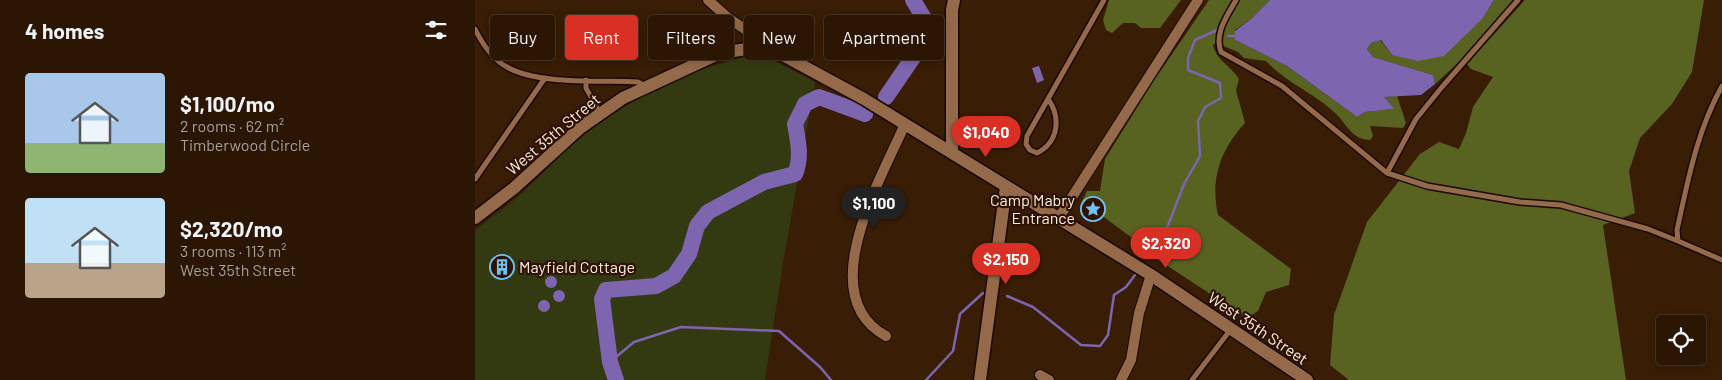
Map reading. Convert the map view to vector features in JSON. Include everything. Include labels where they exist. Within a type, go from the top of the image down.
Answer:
[{"type":"street","points":[[708,0],[744,29]]},
{"type":"street","points":[[952,153],[952,10],[954,0]]},
{"type":"street","points":[[1058,219],[1198,0]]},
{"type":"street","name":"West 35th Street","points":[[475,218],[514,188],[546,157],[600,113],[646,87],[720,53],[744,49]]},
{"type":"street","name":"West 35th Street","points":[[792,60],[864,98],[1151,275],[1307,380]]},
{"type":"street","points":[[886,336],[873,329],[863,318],[855,302],[851,276],[859,236],[868,207],[905,124]]},
{"type":"street","points":[[981,380],[1006,187]]},
{"type":"street","points":[[1121,380],[1131,360],[1139,313],[1151,275]]},
{"type":"lane","points":[[1048,99],[1055,110],[1056,130],[1052,140],[1037,153],[1030,150],[1026,144],[1027,136],[1104,0]]},
{"type":"lane","points":[[1236,0],[1221,27],[1218,45],[1221,52],[1282,86],[1387,173],[1427,186],[1520,202],[1561,205],[1648,229],[1722,260]]},
{"type":"lane","points":[[1387,173],[1416,119],[1474,49],[1518,0]]},
{"type":"lane","points":[[475,29],[482,43],[507,67],[545,78],[638,82],[646,87]]},
{"type":"lane","points":[[475,179],[545,78]]},
{"type":"lane","points":[[586,80],[586,88],[600,113]]},
{"type":"lane","points":[[1678,241],[1677,230],[1695,150],[1709,110],[1722,86]]},
{"type":"lane","points":[[1192,380],[1231,329]]},
{"type":"green space","points":[[1109,0],[1181,0],[1160,28],[1141,28],[1135,23],[1123,23],[1112,33],[1106,30],[1103,20]]},
{"type":"green space","points":[[1209,0],[1270,0],[1251,19],[1235,30],[1235,40],[1287,66],[1357,117],[1365,112],[1393,109],[1384,97],[1397,96],[1406,123],[1403,128],[1370,126],[1373,136],[1370,140],[1360,138],[1352,133],[1332,110],[1283,76],[1266,61],[1244,58],[1238,52],[1216,43],[1213,45],[1220,59],[1239,79],[1236,90],[1245,123],[1230,143],[1219,165],[1215,189],[1218,215],[1291,269],[1289,285],[1266,292],[1258,311],[1247,318],[1154,257],[1151,244],[1135,240],[1082,201],[1087,191],[1100,191],[1105,159],[1155,79]]},
{"type":"green space","points":[[1494,0],[1514,0],[1459,62],[1435,84],[1433,75],[1373,57],[1367,49],[1371,43],[1380,40],[1392,55],[1483,18]]},
{"type":"green space","points":[[1525,0],[1704,0],[1692,72],[1672,104],[1640,138],[1629,171],[1635,213],[1603,225],[1626,380],[1349,380],[1330,365],[1334,315],[1367,222],[1420,154],[1439,142],[1459,149],[1466,133],[1473,107],[1493,77],[1471,69],[1467,64]]},
{"type":"green space","points":[[744,58],[744,60],[773,60],[815,82],[783,263],[765,380],[475,380],[475,230],[530,186],[578,140],[616,112],[683,77]]},
{"type":"shaded area","points":[[1270,0],[1494,0],[1483,18],[1444,56],[1418,61],[1392,55],[1381,40],[1371,43],[1367,49],[1373,57],[1433,75],[1435,84],[1421,95],[1384,97],[1394,109],[1365,112],[1357,117],[1287,66],[1235,40],[1235,31],[1251,19]]},
{"type":"shaded area","points":[[1039,66],[1044,80],[1037,83],[1032,68]]},
{"type":"shaded area","points":[[549,276],[553,276],[557,282],[553,288],[549,288],[545,284],[545,280]]},
{"type":"shaded area","points":[[559,290],[565,296],[559,302],[553,296]]},
{"type":"shaded area","points":[[544,300],[550,306],[544,312],[538,306]]},
{"type":"waterway","points":[[886,97],[925,40],[925,20],[913,0]]},
{"type":"waterway","points":[[1148,258],[1162,241],[1184,184],[1200,156],[1198,121],[1205,107],[1221,98],[1220,83],[1188,70],[1188,58],[1195,40],[1217,30]]},
{"type":"waterway","points":[[1228,36],[1236,36]]},
{"type":"waterway","points":[[616,380],[610,362],[602,299],[606,290],[656,286],[674,276],[689,254],[697,226],[708,212],[764,182],[795,174],[799,155],[795,124],[805,104],[819,97],[865,114]]},
{"type":"waterway","points":[[1007,296],[1033,307],[1081,345],[1100,346],[1108,335],[1114,295],[1126,287],[1135,275]]},
{"type":"waterway","points":[[926,380],[953,351],[960,314],[983,293]]},
{"type":"waterway","points":[[610,362],[634,342],[681,327],[779,331],[820,367],[831,380]]},
{"type":"place","name":"Camp Mabry Entrance","points":[[1093,209]]},
{"type":"place","name":"Mayfield Cottage","points":[[502,267]]}]
